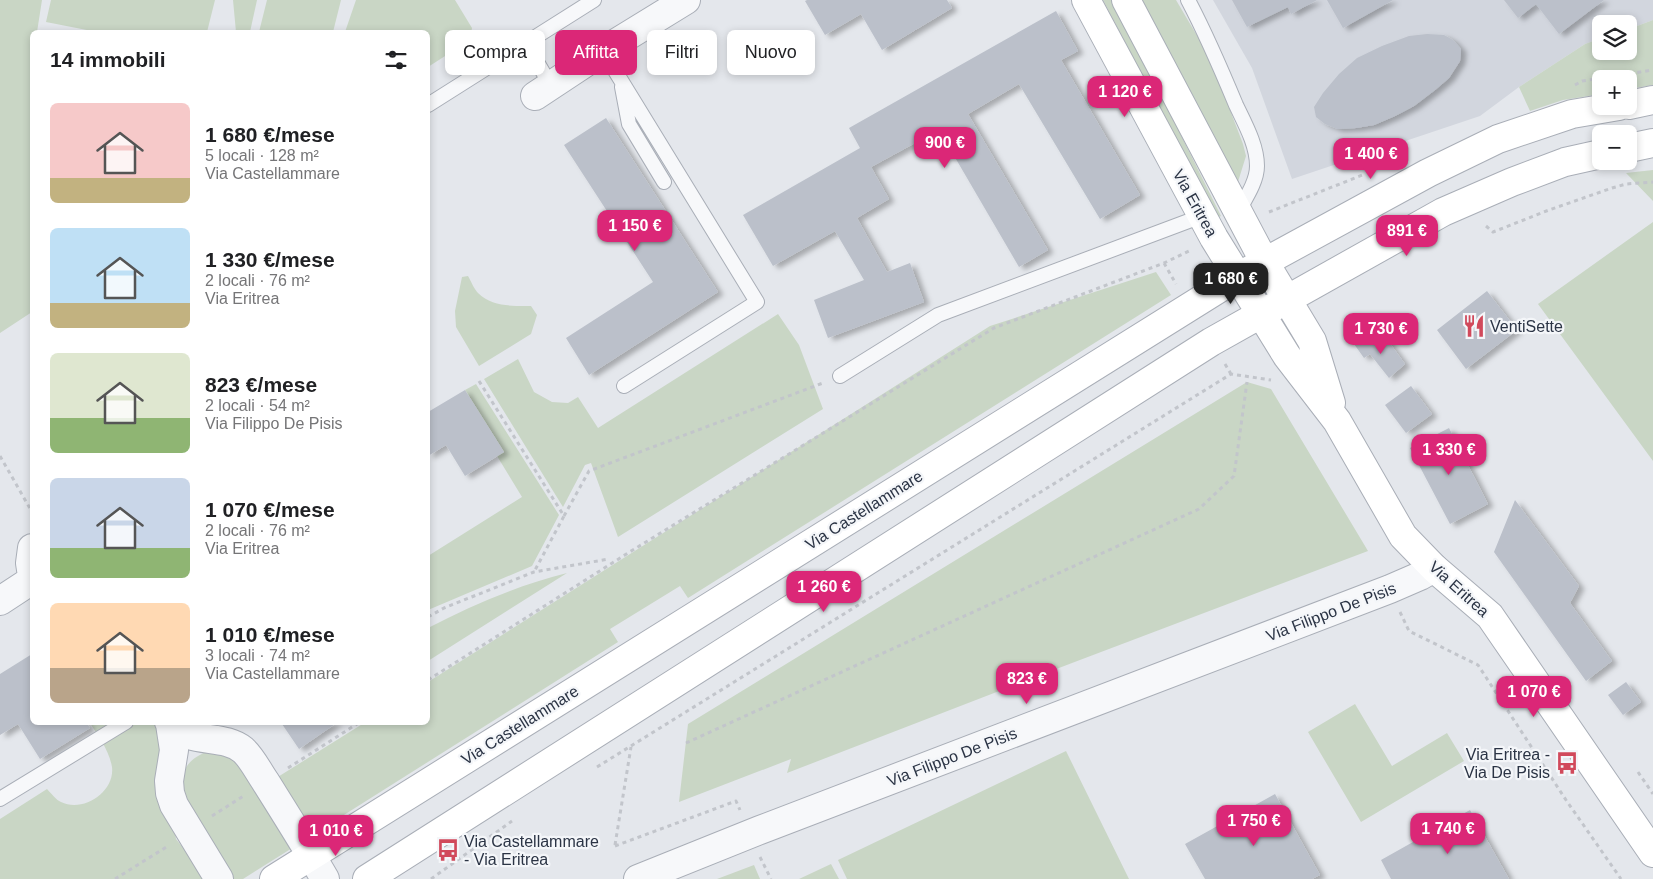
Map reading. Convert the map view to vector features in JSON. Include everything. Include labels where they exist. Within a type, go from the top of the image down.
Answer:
[{"type":"street","points":[[637,30],[686,0]]},
{"type":"street","name":"Via Eritrea","points":[[1086,0],[1202,216],[1286,356],[1337,421],[1403,536],[1434,568],[1490,616],[1653,853]]},
{"type":"street","name":"Via Eritrea","points":[[1126,0],[1250,213],[1265,263],[1312,341],[1337,421]]},
{"type":"street","points":[[543,91],[567,75]]},
{"type":"street","points":[[1637,103],[1653,100]]},
{"type":"street","name":"Via Castellammare","points":[[274,879],[1239,276],[1428,173],[1498,139],[1572,114],[1592,111]]},
{"type":"street","points":[[1637,146],[1653,143]]},
{"type":"street","points":[[367,879],[1211,342],[1443,212],[1512,182],[1566,162],[1592,156]]},
{"type":"street","name":"Via Filippo De Pisis","points":[[638,879],[760,830],[1398,586],[1434,568]]},
{"type":"street","points":[[0,601],[30,581]]},
{"type":"street","points":[[170,725],[174,762],[169,781],[170,793],[174,805],[219,879]]},
{"type":"street","points":[[173,725],[188,736],[227,742],[243,750],[254,764],[325,879]]},
{"type":"street","points":[[174,762],[187,748],[204,739]]},
{"type":"lane","points":[[545,31],[594,0]]},
{"type":"lane","points":[[1188,0],[1211,46],[1248,132],[1256,157],[1257,167],[1250,213]]},
{"type":"lane","points":[[430,104],[475,75]]},
{"type":"lane","points":[[537,75],[543,91]]},
{"type":"lane","points":[[618,75],[757,302],[624,386]]},
{"type":"lane","points":[[621,79],[629,124],[664,182]]},
{"type":"lane","points":[[840,376],[938,315],[1202,216]]},
{"type":"lane","points":[[0,799],[121,725]]},
{"type":"path","points":[[1250,213],[1373,171]]},
{"type":"path","points":[[1486,226],[1493,232],[1612,188],[1626,184],[1653,182]]},
{"type":"path","points":[[430,679],[628,553],[994,328],[1164,264],[1195,248]]},
{"type":"path","points":[[590,772],[1231,374],[1271,380]]},
{"type":"path","points":[[479,382],[564,516]]},
{"type":"path","points":[[534,572],[588,471],[826,382]]},
{"type":"path","points":[[686,743],[1199,510],[1234,476],[1246,382]]},
{"type":"path","points":[[0,456],[30,508]]},
{"type":"path","points":[[430,616],[444,608],[534,572],[609,559]]},
{"type":"path","points":[[1399,610],[1409,631],[1478,665],[1566,800],[1621,879]]},
{"type":"path","points":[[280,773],[355,725]]},
{"type":"path","points":[[631,747],[615,846],[736,801],[743,818]]},
{"type":"path","points":[[1638,772],[1653,794]]},
{"type":"path","points":[[207,820],[247,793]]},
{"type":"path","points":[[431,879],[516,818]]},
{"type":"path","points":[[115,879],[172,843]]},
{"type":"path","points":[[760,855],[771,879]]},
{"type":"shaded area","points":[[1213,0],[1653,0],[1653,20],[1637,26],[1637,15],[1592,15],[1592,41],[1519,87],[1480,116],[1292,179],[1252,68]]},
{"type":"green space","points":[[0,0],[42,0],[37,30],[30,30],[30,313],[0,333]]},
{"type":"green space","points":[[51,0],[215,0],[208,30],[87,30],[46,22]]},
{"type":"green space","points":[[233,0],[257,0],[250,30],[236,30]]},
{"type":"green space","points":[[267,0],[341,0],[334,30],[260,30]]},
{"type":"green space","points":[[356,0],[455,0],[472,28],[472,30],[445,30],[445,56],[430,66],[430,30],[346,30]]},
{"type":"green space","points":[[1103,0],[1114,0],[1221,216],[1217,218]]},
{"type":"green space","points":[[1134,0],[1176,0],[1199,39],[1220,84],[1243,144],[1246,156],[1237,185]]},
{"type":"green space","points":[[1653,20],[1653,85],[1637,88],[1637,70],[1592,70],[1592,95],[1563,100],[1530,111],[1519,87],[1585,44],[1592,41],[1592,60],[1637,60],[1637,26]]},
{"type":"green space","points":[[1653,170],[1653,201],[1626,173]]},
{"type":"green space","points":[[1653,222],[1653,461],[1538,304]]},
{"type":"green space","points":[[1156,272],[1171,295],[688,598],[680,586],[610,629],[618,642],[309,837],[273,780],[361,725],[430,725],[430,681],[990,326]]},
{"type":"green space","points":[[468,276],[477,291],[484,298],[503,305],[531,306],[537,315],[531,334],[479,366],[456,327],[455,311],[462,277]]},
{"type":"green space","points":[[778,314],[799,345],[823,409],[618,537],[591,463],[585,465],[563,507],[484,379],[518,359],[534,392],[552,402],[568,403],[578,397],[598,428]]},
{"type":"green space","points":[[1247,382],[1271,389],[1368,551],[787,773],[791,759],[679,802],[688,724]]},
{"type":"green space","points":[[476,384],[559,515],[532,566],[430,609],[430,555],[522,497],[497,456],[504,452],[465,390]]},
{"type":"green space","points":[[567,573],[430,660],[430,627],[496,596],[531,583]]},
{"type":"green space","points":[[1355,704],[1392,766],[1447,733],[1464,761],[1361,822],[1308,732]]},
{"type":"green space","points":[[91,725],[155,725],[162,740],[176,839],[208,879],[0,879],[0,819],[47,789],[55,798],[70,805],[79,805],[96,798],[103,792],[112,776],[111,761]]},
{"type":"green space","points":[[208,751],[239,760],[297,845],[243,879],[230,879],[178,787],[188,764],[196,757]]},
{"type":"green space","points":[[1066,751],[1129,879],[847,879],[838,860]]},
{"type":"green space","points":[[831,864],[839,879],[799,879]]},
{"type":"green space","points":[[754,865],[760,879],[717,879]]},
{"type":"building","points":[[947,0],[952,8],[882,50],[861,14],[825,35],[805,1]]},
{"type":"building","points":[[1232,0],[1317,0],[1291,14],[1288,7],[1247,27]]},
{"type":"building","points":[[1327,0],[1393,0],[1343,28]]},
{"type":"building","points":[[1504,0],[1604,0],[1559,34],[1536,4],[1518,18]]},
{"type":"building","points":[[1056,11],[1078,51],[1061,60],[1140,195],[1100,219],[1019,84],[968,114],[1048,250],[1019,267],[939,130],[871,167],[889,199],[857,218],[887,272],[910,263],[924,302],[828,338],[814,300],[864,280],[835,231],[773,266],[743,215],[860,148],[849,128]]},
{"type":"building","points":[[1444,35],[1453,40],[1461,49],[1460,61],[1449,78],[1414,106],[1374,125],[1356,128],[1338,129],[1325,124],[1316,117],[1314,107],[1323,93],[1339,74],[1357,58],[1409,36]]},
{"type":"building","points":[[606,118],[718,292],[589,375],[566,338],[653,282],[564,145]]},
{"type":"building","points":[[1487,291],[1517,330],[1466,369],[1437,330]]},
{"type":"building","points":[[1366,335],[1375,347],[1386,338],[1405,364],[1389,378],[1370,354],[1364,358],[1354,344]]},
{"type":"building","points":[[1411,386],[1432,414],[1406,433],[1385,405]]},
{"type":"building","points":[[465,390],[504,452],[465,476],[446,445],[430,455],[430,411]]},
{"type":"building","points":[[1449,428],[1488,504],[1450,524],[1410,448]]},
{"type":"building","points":[[1515,500],[1579,586],[1570,603],[1612,661],[1586,681],[1494,552]]},
{"type":"building","points":[[30,655],[30,725],[88,725],[90,728],[40,759],[18,724],[0,735],[0,674]]},
{"type":"building","points":[[1626,682],[1641,702],[1623,715],[1608,695]]},
{"type":"building","points":[[283,725],[334,725],[299,749]]},
{"type":"building","points":[[1275,794],[1320,875],[1312,879],[1205,879],[1185,844]]},
{"type":"building","points":[[1470,810],[1509,879],[1391,879],[1381,860]]},
{"type":"place","name":"VentiSette","points":[[1474,326]]},
{"type":"place","name":"Via Eritrea - Via De Pisis","points":[[1567,763]]},
{"type":"place","name":"Via Castellammare - Via Eritrea","points":[[448,850]]}]
